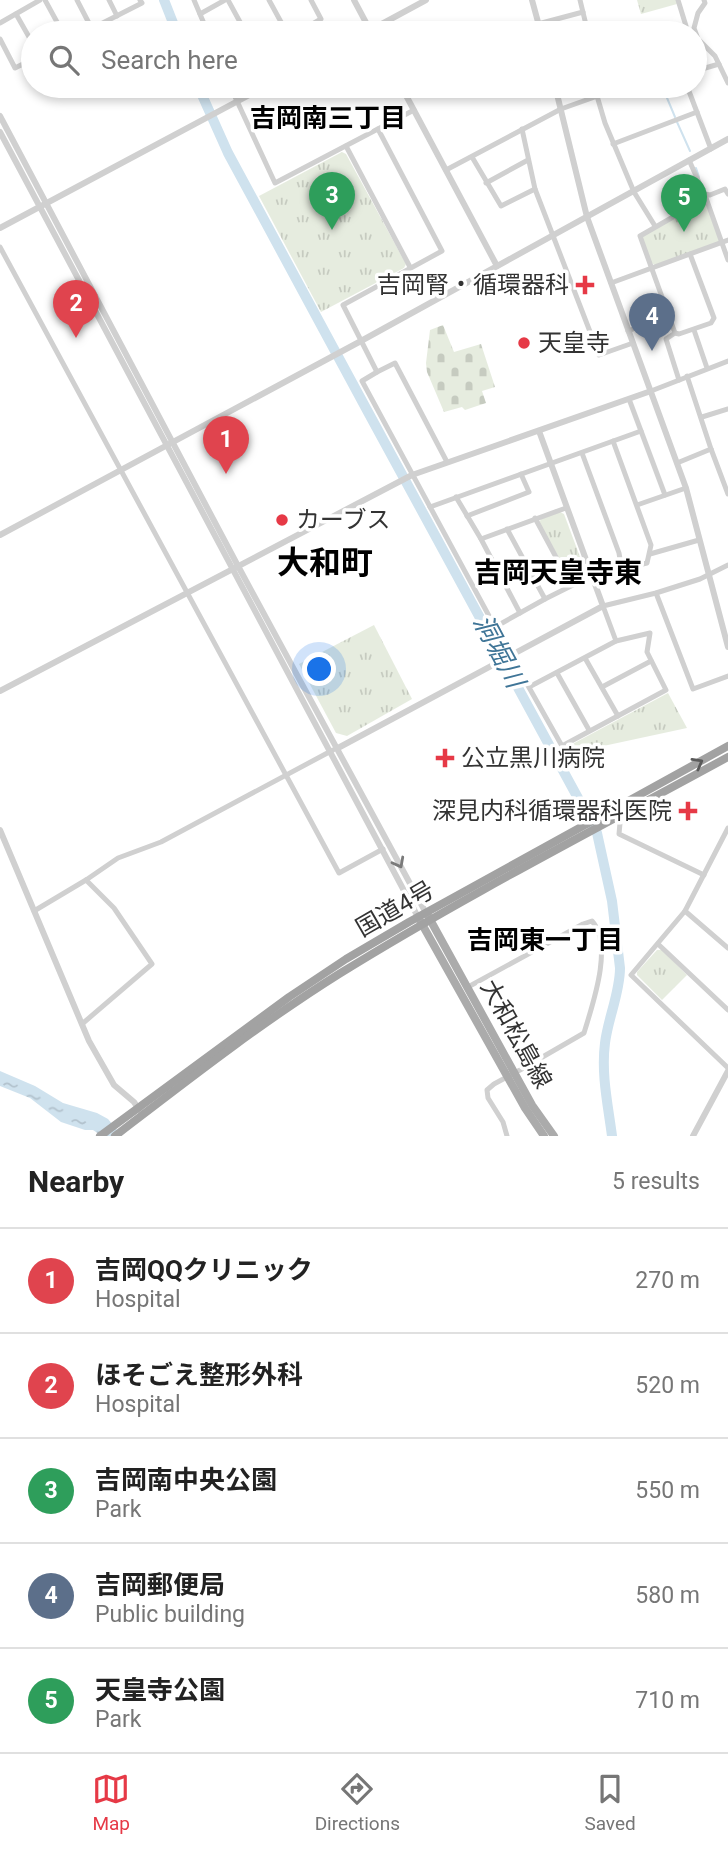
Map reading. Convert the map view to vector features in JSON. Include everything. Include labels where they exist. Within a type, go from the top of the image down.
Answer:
[{"type":"highway","name":"国道4号","points":[[100,1136],[141,1111],[289,997],[346,959],[583,831],[728,746]]},
{"type":"highway","name":"国道4号","points":[[597,823],[617,817],[728,757]]},
{"type":"highway","name":"国道4号","points":[[115,1136],[128,1120]]},
{"type":"main road","name":"大和松島線","points":[[424,918],[468,987],[525,1108],[544,1136]]},
{"type":"main road","name":"大和松島線","points":[[424,918],[511,1075],[554,1136]]},
{"type":"street","points":[[0,23],[42,0],[55,21]]},
{"type":"street","points":[[77,0],[88,21]]},
{"type":"street","points":[[109,0],[117,16]]},
{"type":"street","points":[[107,21],[142,3],[140,0]]},
{"type":"street","points":[[194,0],[203,21]]},
{"type":"street","points":[[200,14],[227,0],[239,21]]},
{"type":"street","points":[[269,0],[280,21]]},
{"type":"street","points":[[311,0],[321,19],[318,21]]},
{"type":"street","points":[[354,0],[364,21]]},
{"type":"street","points":[[389,21],[426,0]]},
{"type":"street","points":[[532,0],[537,21]]},
{"type":"street","points":[[580,0],[585,21]]},
{"type":"street","points":[[678,0],[684,21]]},
{"type":"street","points":[[696,21],[704,0]]},
{"type":"street","points":[[549,21],[583,12]]},
{"type":"street","points":[[16,14],[21,23]]},
{"type":"street","points":[[0,38],[15,68],[21,65]]},
{"type":"street","points":[[707,48],[715,56],[728,83]]},
{"type":"street","points":[[707,68],[719,64]]},
{"type":"street","points":[[236,98],[275,183],[414,110]]},
{"type":"street","points":[[0,229],[243,98]]},
{"type":"street","points":[[408,98],[497,266]]},
{"type":"street","points":[[558,98],[587,217],[677,463],[728,647]]},
{"type":"street","points":[[446,170],[561,108],[591,98]]},
{"type":"street","points":[[601,98],[614,144],[634,192],[655,226]]},
{"type":"street","points":[[692,98],[711,149]]},
{"type":"street","points":[[614,144],[697,111]]},
{"type":"street","points":[[0,116],[43,205],[169,444],[424,918]]},
{"type":"street","points":[[377,372],[342,304],[442,251],[378,129]]},
{"type":"street","points":[[522,129],[536,189],[599,355],[633,342]]},
{"type":"street","points":[[0,132],[43,205]]},
{"type":"street","points":[[0,535],[328,359],[728,139]]},
{"type":"street","points":[[346,146],[410,267]]},
{"type":"street","points":[[472,157],[500,206],[536,189]]},
{"type":"street","points":[[486,183],[528,160]]},
{"type":"street","points":[[689,160],[707,195],[725,241],[728,260]]},
{"type":"street","points":[[675,333],[640,236],[707,195],[725,189],[728,194]]},
{"type":"street","points":[[611,283],[725,241]]},
{"type":"street","points":[[0,247],[339,873],[383,849]]},
{"type":"street","points":[[679,380],[666,339],[675,333],[694,330],[711,323],[714,318],[690,254]]},
{"type":"street","points":[[628,331],[668,315]]},
{"type":"street","points":[[694,330],[707,368]]},
{"type":"street","points":[[0,691],[409,477],[728,361]]},
{"type":"street","points":[[447,462],[395,363],[362,381],[409,477],[430,507],[510,655],[562,746],[666,690],[648,652],[650,633],[616,641],[529,687]]},
{"type":"street","points":[[687,376],[728,494]]},
{"type":"street","points":[[629,399],[665,495]]},
{"type":"street","points":[[702,417],[728,409]]},
{"type":"street","points":[[539,431],[616,641]]},
{"type":"street","points":[[430,507],[641,431]]},
{"type":"street","points":[[495,627],[592,576],[647,562],[652,545],[613,441]]},
{"type":"street","points":[[677,463],[711,449]]},
{"type":"street","points":[[582,453],[619,553],[620,568]]},
{"type":"street","points":[[467,516],[529,492],[521,474]]},
{"type":"street","points":[[637,505],[685,488]]},
{"type":"street","points":[[456,497],[520,613]]},
{"type":"street","points":[[481,539],[566,508]]},
{"type":"street","points":[[535,518],[571,585]]},
{"type":"street","points":[[507,529],[545,599]]},
{"type":"street","points":[[650,554],[699,540]]},
{"type":"street","points":[[34,911],[118,858],[161,842],[603,606],[656,593],[728,565]]},
{"type":"street","points":[[656,593],[692,689],[728,676]]},
{"type":"street","points":[[584,658],[618,716]]},
{"type":"street","points":[[602,687],[651,660]]},
{"type":"street","points":[[556,673],[589,730]]},
{"type":"street","points":[[334,750],[383,849],[424,918]]},
{"type":"street","points":[[617,817],[620,824],[619,834],[704,875]]},
{"type":"street","points":[[704,1136],[695,1133],[728,1069],[631,975],[685,911],[728,828]]},
{"type":"street","points":[[0,830],[82,1024],[108,1078],[141,1111]]},
{"type":"street","points":[[82,1024],[152,964],[114,908],[86,880]]},
{"type":"street","points":[[685,911],[728,948]]},
{"type":"street","points":[[468,987],[589,922],[592,921],[598,930],[603,970],[584,1033],[490,1087],[486,1094],[507,1136]]},
{"type":"street","points":[[658,944],[728,1010]]},
{"type":"green space","points":[[637,0],[676,0],[677,4],[641,14]]},
{"type":"green space","points":[[342,152],[346,154],[406,264],[404,268],[321,312],[259,196]]},
{"type":"green space","points":[[706,200],[721,241],[655,265],[651,263],[642,237]]},
{"type":"green space","points":[[443,325],[454,352],[481,344],[495,387],[482,391],[486,403],[465,410],[462,407],[444,412],[427,372],[426,363],[430,330]]},
{"type":"green space","points":[[560,512],[564,514],[583,565],[568,573],[539,523],[541,519]]},
{"type":"green space","points":[[374,625],[412,699],[347,736],[336,733],[299,664]]},
{"type":"green space","points":[[668,693],[687,728],[608,745],[569,751],[565,748]]},
{"type":"green space","points":[[657,950],[662,950],[687,975],[662,1000],[637,975]]},
{"type":"water","points":[[0,1071],[35,1086],[63,1103],[97,1113],[108,1119],[122,1136],[102,1136],[93,1130],[61,1122],[30,1098],[0,1086]]},
{"type":"waterway","name":"洞堀川","points":[[164,0],[172,21]]},
{"type":"waterway","name":"洞堀川","points":[[203,98],[228,153],[597,833],[612,901],[620,968],[604,1055],[612,1136]]},
{"type":"waterway","points":[[667,98],[675,117]]},
{"type":"waterway","points":[[677,122],[690,151]]},
{"type":"waterway","points":[[696,168],[699,177]]},
{"type":"place","name":"吉岡南中央公園","points":[[332,230]]},
{"type":"place","name":"天皇寺公園","points":[[684,232]]},
{"type":"place","name":"吉岡腎・循環器科","points":[[585,285]]},
{"type":"place","name":"ほそごえ整形外科","points":[[76,338]]},
{"type":"place","name":"天皇寺","points":[[524,343]]},
{"type":"place","name":"吉岡郵便局","points":[[652,351]]},
{"type":"place","name":"吉岡QQクリニック","points":[[226,474]]},
{"type":"place","name":"カーブス","points":[[282,520]]},
{"type":"place","name":"公立黒川病院","points":[[445,758]]},
{"type":"place","name":"深見内科循環器科医院","points":[[688,811]]},
{"type":"district","name":"吉岡南三丁目","points":[[328,118]]},
{"type":"district","name":"大和町","points":[[325,563]]},
{"type":"district","name":"吉岡天皇寺東","points":[[558,572]]},
{"type":"district","name":"吉岡東一丁目","points":[[545,940]]}]
